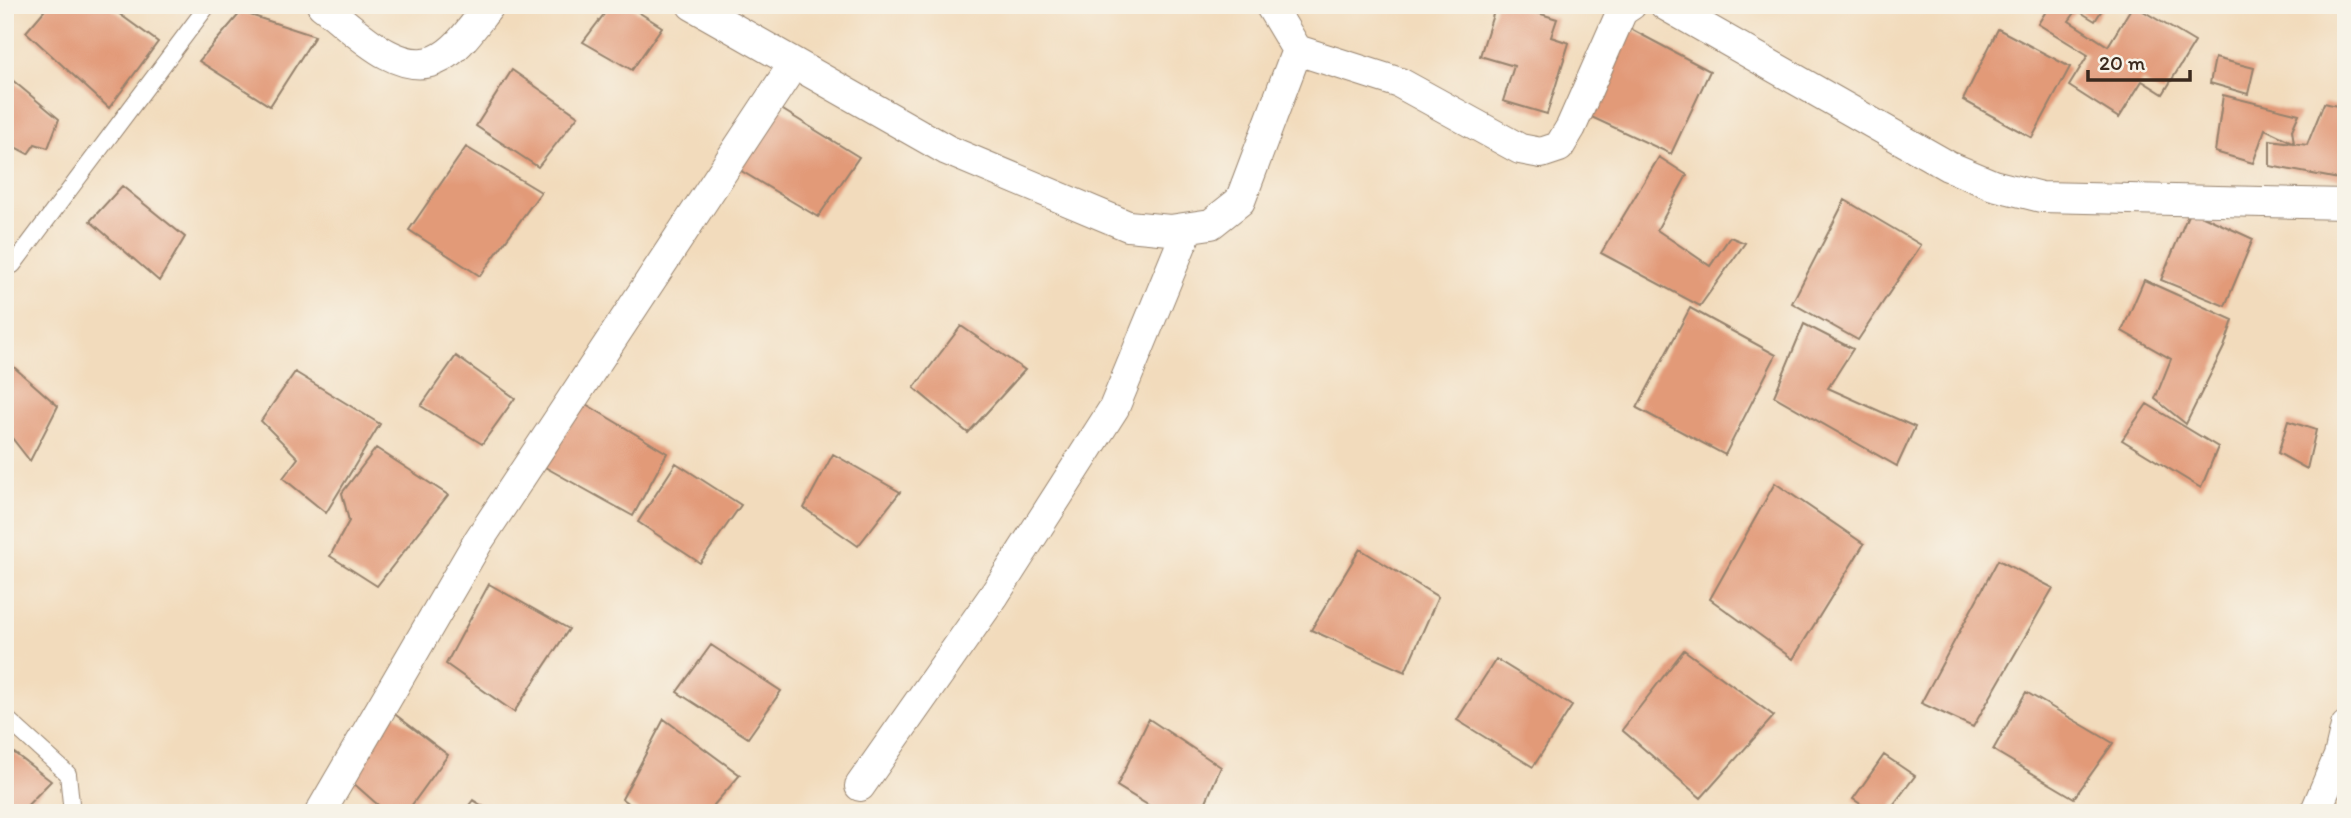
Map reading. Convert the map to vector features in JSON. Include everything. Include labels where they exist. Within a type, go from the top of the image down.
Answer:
[{"type":"street","points":[[322,5],[393,58],[413,63],[436,60],[460,42],[490,5]]},
{"type":"street","points":[[692,5],[793,65],[947,150],[1128,226],[1170,230],[1211,224],[1240,201],[1297,50]]},
{"type":"street","points":[[1270,5],[1297,50],[1400,83],[1520,149],[1541,153],[1559,147],[1622,11],[1631,5]]},
{"type":"street","points":[[1665,5],[1948,166],[1993,185],[2040,197],[2346,204]]},
{"type":"street","points":[[320,813],[479,540],[793,65]]},
{"type":"street","points":[[860,786],[995,594],[1114,408],[1188,228]]},
{"type":"street","points":[[2315,813],[2339,755],[2346,726]]},
{"type":"lane","points":[[13,265],[208,5]]},
{"type":"lane","points":[[5,717],[68,774],[72,813]]},
{"type":"building","points":[[49,5],[107,5],[158,42],[109,108],[26,32]]},
{"type":"building","points":[[611,5],[627,5],[662,27],[632,70],[583,42]]},
{"type":"building","points":[[1496,5],[1512,5],[1557,19],[1551,37],[1569,43],[1547,114],[1503,101],[1514,66],[1480,56]]},
{"type":"building","points":[[2050,5],[2105,5],[2095,21],[2077,10],[2069,21],[2108,46],[2133,5],[2195,42],[2163,94],[2142,81],[2119,118],[2069,86],[2088,55],[2038,24]]},
{"type":"building","points":[[241,12],[315,36],[270,106],[199,61]]},
{"type":"building","points":[[1627,27],[1710,71],[1671,154],[1585,114]]},
{"type":"building","points":[[1998,29],[2070,67],[2032,138],[1963,100]]},
{"type":"building","points":[[2215,58],[2254,68],[2248,94],[2210,83]]},
{"type":"building","points":[[512,70],[578,116],[538,167],[476,126]]},
{"type":"building","points":[[5,74],[59,119],[48,148],[35,144],[28,154],[5,142]]},
{"type":"building","points":[[2223,95],[2299,114],[2292,130],[2294,143],[2265,129],[2253,163],[2215,152]]},
{"type":"building","points":[[2324,103],[2346,108],[2346,147],[2339,179],[2270,166],[2270,140],[2307,145]]},
{"type":"building","points":[[778,107],[859,157],[818,217],[738,169]]},
{"type":"building","points":[[466,147],[541,192],[480,276],[409,230]]},
{"type":"building","points":[[1659,157],[1687,175],[1657,230],[1710,266],[1730,237],[1745,243],[1700,306],[1601,253]]},
{"type":"building","points":[[122,186],[185,237],[159,281],[90,221]]},
{"type":"building","points":[[1845,200],[1921,245],[1858,340],[1792,303]]},
{"type":"building","points":[[2190,210],[2253,239],[2225,306],[2161,280]]},
{"type":"building","points":[[2144,280],[2233,320],[2224,347],[2186,424],[2155,399],[2171,359],[2122,331]]},
{"type":"building","points":[[1690,308],[1776,355],[1725,455],[1637,408]]},
{"type":"building","points":[[1804,324],[1853,349],[1828,388],[1915,427],[1897,466],[1774,396]]},
{"type":"building","points":[[961,326],[1025,370],[968,433],[914,388]]},
{"type":"building","points":[[456,356],[515,398],[482,444],[421,406]]},
{"type":"building","points":[[7,361],[58,406],[30,461],[5,429]]},
{"type":"building","points":[[295,372],[380,424],[326,513],[283,478],[298,458],[261,421]]},
{"type":"building","points":[[584,403],[667,453],[633,516],[543,466]]},
{"type":"building","points":[[2147,404],[2218,447],[2201,488],[2122,440]]},
{"type":"building","points":[[2288,421],[2316,430],[2307,469],[2278,453]]},
{"type":"building","points":[[376,448],[448,495],[377,586],[330,556],[349,521],[342,493]]},
{"type":"building","points":[[833,454],[900,492],[858,546],[804,508]]},
{"type":"building","points":[[676,463],[741,505],[700,563],[638,522]]},
{"type":"building","points":[[1775,483],[1864,544],[1793,659],[1710,599]]},
{"type":"building","points":[[1360,549],[1438,597],[1405,672],[1311,630]]},
{"type":"building","points":[[1998,560],[2053,588],[1973,727],[1921,703]]},
{"type":"building","points":[[489,584],[569,629],[514,712],[446,664]]},
{"type":"building","points":[[711,645],[781,691],[748,738],[677,692]]},
{"type":"building","points":[[1684,650],[1774,716],[1701,798],[1622,730]]},
{"type":"building","points":[[1496,659],[1572,706],[1533,767],[1457,720]]},
{"type":"building","points":[[2026,692],[2113,743],[2074,798],[1993,750]]},
{"type":"building","points":[[392,712],[448,755],[406,813],[387,813],[343,774]]},
{"type":"building","points":[[664,719],[740,775],[707,813],[642,813],[622,799]]},
{"type":"building","points":[[1149,719],[1221,767],[1201,813],[1161,813],[1117,786]]},
{"type":"building","points":[[13,752],[51,781],[20,813],[5,811],[5,761]]},
{"type":"building","points":[[1884,755],[1915,776],[1887,813],[1874,813],[1853,799]]},
{"type":"building","points":[[473,800],[494,813],[463,813]]}]
